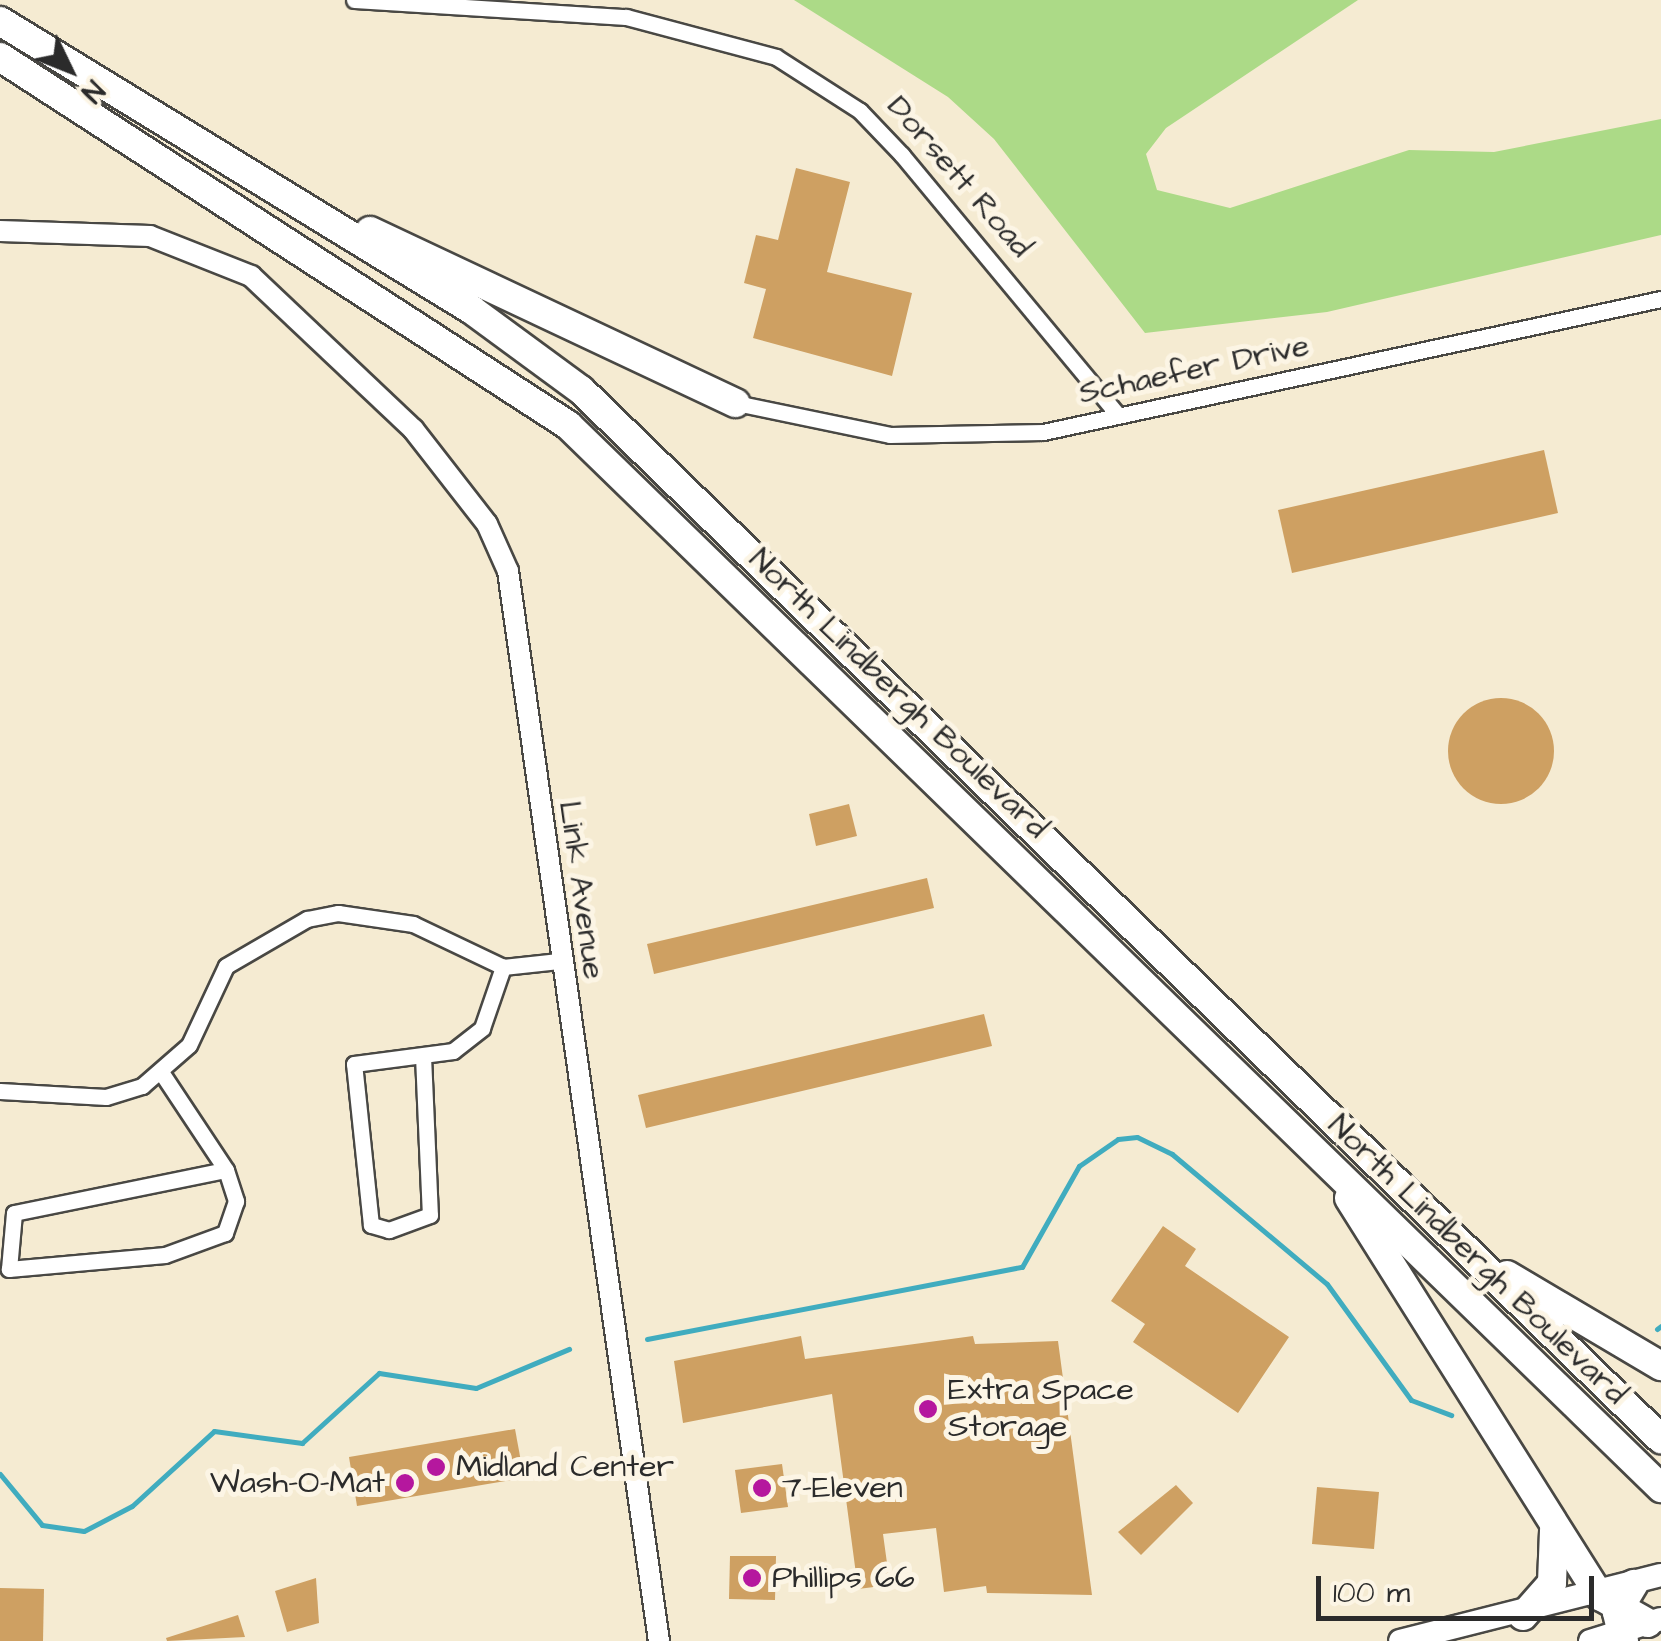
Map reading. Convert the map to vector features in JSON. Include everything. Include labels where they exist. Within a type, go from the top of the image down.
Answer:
[{"type":"highway","name":"North Lindbergh Boulevard","points":[[0,21],[530,348],[632,435],[1661,1439]]},
{"type":"highway","name":"North Lindbergh Boulevard","points":[[0,57],[568,424],[1661,1488]]},
{"type":"highway","points":[[268,183],[736,402]]},
{"type":"highway","points":[[1328,1162],[1615,1620]]},
{"type":"highway","points":[[1478,1259],[1661,1366]]},
{"type":"highway","points":[[1523,1616],[1552,1583],[1554,1528]]},
{"type":"highway","points":[[1615,1620],[1634,1584]]},
{"type":"highway","points":[[1615,1620],[1654,1621]]},
{"type":"main road","points":[[1634,1584],[1661,1575]]},
{"type":"main road","points":[[1400,1641],[1523,1616],[1615,1620]]},
{"type":"main road","points":[[1590,1641],[1615,1620]]},
{"type":"street","name":"Dorsett Road","points":[[354,0],[626,18],[776,57],[860,112],[902,154],[1118,414]]},
{"type":"street","name":"Link Avenue","points":[[0,231],[120,232],[222,260],[280,298],[355,369],[487,524],[508,570],[559,961],[658,1641]]},
{"type":"street","name":"Schaefer Drive","points":[[736,402],[890,435],[1043,432],[1661,299]]},
{"type":"street","points":[[0,1091],[106,1097],[161,1072],[189,1045],[226,966],[307,919],[338,913],[413,924],[503,967],[559,961]]},
{"type":"street","points":[[423,1056],[430,1215],[389,1230],[371,1224],[354,1064],[453,1051],[482,1028],[503,967]]},
{"type":"street","points":[[161,1072],[226,1170],[233,1220],[200,1246],[10,1269],[14,1213],[226,1170]]},
{"type":"green space","points":[[794,0],[1358,0],[1166,128],[1146,154],[1157,190],[1230,208],[1409,150],[1494,152],[1661,119],[1661,235],[1327,312],[1145,333],[994,139],[948,97]]},
{"type":"building","points":[[796,168],[850,182],[827,272],[912,293],[892,376],[753,338],[766,289],[744,283],[756,235],[778,240]]},
{"type":"building","points":[[1544,450],[1558,513],[1292,573],[1278,510]]},
{"type":"building","points":[[1501,698],[1521,702],[1538,714],[1550,731],[1554,751],[1550,771],[1538,788],[1521,800],[1501,804],[1481,800],[1464,788],[1452,771],[1448,751],[1452,731],[1464,714],[1481,702]]},
{"type":"building","points":[[849,804],[857,836],[816,846],[809,814]]},
{"type":"building","points":[[927,878],[934,908],[654,974],[647,944]]},
{"type":"building","points":[[984,1014],[992,1046],[646,1128],[638,1095]]},
{"type":"building","points":[[1163,1226],[1196,1249],[1185,1266],[1289,1337],[1238,1413],[1133,1342],[1145,1324],[1111,1301]]},
{"type":"building","points":[[801,1336],[805,1359],[973,1336],[975,1344],[1058,1341],[1092,1595],[987,1593],[986,1586],[944,1592],[936,1528],[883,1534],[890,1585],[858,1589],[832,1394],[683,1423],[674,1361]]},
{"type":"building","name":"Midland Center","points":[[515,1429],[524,1478],[357,1506],[349,1457]]},
{"type":"building","name":"7-Eleven","points":[[782,1464],[788,1507],[741,1513],[735,1470]]},
{"type":"building","points":[[1176,1485],[1193,1503],[1141,1555],[1118,1532]]},
{"type":"building","points":[[1317,1487],[1379,1492],[1374,1549],[1312,1544]]},
{"type":"building","name":"Phillips 66","points":[[730,1556],[776,1556],[775,1600],[729,1599]]},
{"type":"building","points":[[316,1578],[319,1623],[287,1632],[275,1591]]},
{"type":"building","points":[[0,1588],[44,1589],[43,1641],[0,1641]]},
{"type":"building","points":[[238,1615],[245,1637],[167,1641],[166,1638]]},
{"type":"waterway","points":[[647,1339],[1022,1267],[1079,1166],[1118,1139],[1137,1137],[1172,1154],[1327,1284],[1411,1400],[1451,1415]]},
{"type":"waterway","points":[[1657,1329],[1661,1326]]},
{"type":"waterway","points":[[0,1474],[42,1525],[84,1531],[132,1506],[214,1431],[302,1443],[379,1373],[476,1388],[569,1349]]},
{"type":"place","name":"Extra Space Storage","points":[[928,1409]]},
{"type":"place","name":"Midland Center","points":[[436,1467]]},
{"type":"place","name":"Wash-O-Mat","points":[[405,1483]]},
{"type":"place","name":"7-Eleven","points":[[762,1488]]},
{"type":"place","name":"Phillips 66","points":[[752,1578]]}]
